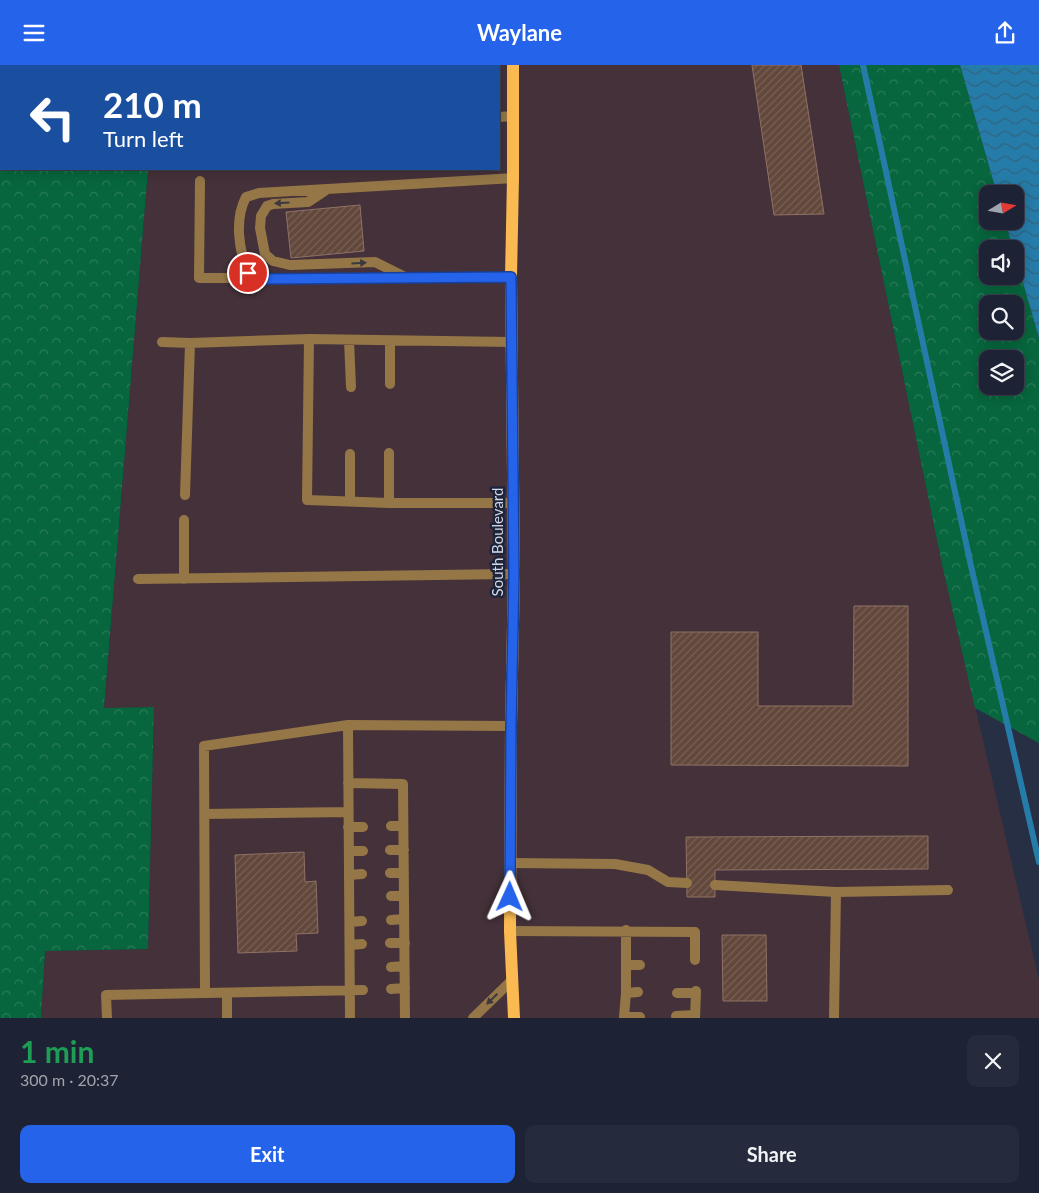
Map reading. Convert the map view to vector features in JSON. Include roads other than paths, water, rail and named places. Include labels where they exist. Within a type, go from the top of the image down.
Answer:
[{"type":"main road","name":"South Boulevard","points":[[513,65],[511,277],[514,575],[510,931],[514,1018]]},
{"type":"lane","points":[[500,117],[513,116]]},
{"type":"lane","points":[[248,273],[241,256],[239,227],[240,208],[246,197],[259,193],[513,178]]},
{"type":"lane","points":[[200,181],[199,278],[230,278],[248,273],[262,279],[511,277]]},
{"type":"lane","points":[[326,189],[308,202],[266,206],[261,216],[260,228],[265,254],[273,261],[290,265],[375,262],[407,278]]},
{"type":"lane","points":[[162,342],[190,343],[309,339],[512,342]]},
{"type":"lane","points":[[309,339],[307,500],[389,503],[514,503]]},
{"type":"lane","points":[[349,340],[351,387]]},
{"type":"lane","points":[[390,341],[390,384]]},
{"type":"lane","points":[[185,495],[190,343]]},
{"type":"lane","points":[[389,453],[389,503]]},
{"type":"lane","points":[[350,454],[350,502]]},
{"type":"lane","points":[[184,520],[184,579]]},
{"type":"lane","points":[[138,579],[514,575]]},
{"type":"lane","points":[[205,993],[204,746],[348,725],[511,726]]},
{"type":"lane","points":[[348,725],[350,1018]]},
{"type":"lane","points":[[348,783],[403,784],[405,1018]]},
{"type":"lane","points":[[205,814],[348,812]]},
{"type":"lane","points":[[391,826],[403,826]]},
{"type":"lane","points":[[348,827],[363,827]]},
{"type":"lane","points":[[390,850],[404,850]]},
{"type":"lane","points":[[349,851],[363,851]]},
{"type":"lane","points":[[510,863],[615,864],[648,870],[668,882],[687,883]]},
{"type":"lane","points":[[390,873],[404,873]]},
{"type":"lane","points":[[349,875],[362,874]]},
{"type":"lane","points":[[715,885],[836,892],[948,890]]},
{"type":"lane","points":[[834,1018],[836,892]]},
{"type":"lane","points":[[391,897],[404,896]]},
{"type":"lane","points":[[350,899],[361,898]]},
{"type":"lane","points":[[391,920],[404,919]]},
{"type":"lane","points":[[350,921],[362,921]]},
{"type":"lane","points":[[510,931],[626,930],[695,932],[695,960]]},
{"type":"lane","points":[[626,930],[626,993],[623,1018],[640,1017]]},
{"type":"lane","points":[[390,943],[405,943]]},
{"type":"lane","points":[[350,945],[362,944]]},
{"type":"lane","points":[[626,965],[640,965]]},
{"type":"lane","points":[[391,967],[404,966]]},
{"type":"lane","points":[[350,968],[362,967]]},
{"type":"lane","points":[[473,1018],[511,981]]},
{"type":"lane","points":[[391,989],[405,988]]},
{"type":"lane","points":[[107,1018],[106,995],[363,990]]},
{"type":"lane","points":[[676,1016],[695,1017],[696,992],[677,993]]},
{"type":"lane","points":[[227,993],[227,1018]]},
{"type":"lane","points":[[626,993],[638,993]]},
{"type":"water","points":[[960,65],[1039,65],[1039,338],[1024,285],[1024,240],[1010,240],[1008,230],[1024,230],[1024,185],[994,185]]},
{"type":"waterway","points":[[863,65],[971,566],[1039,862]]}]
